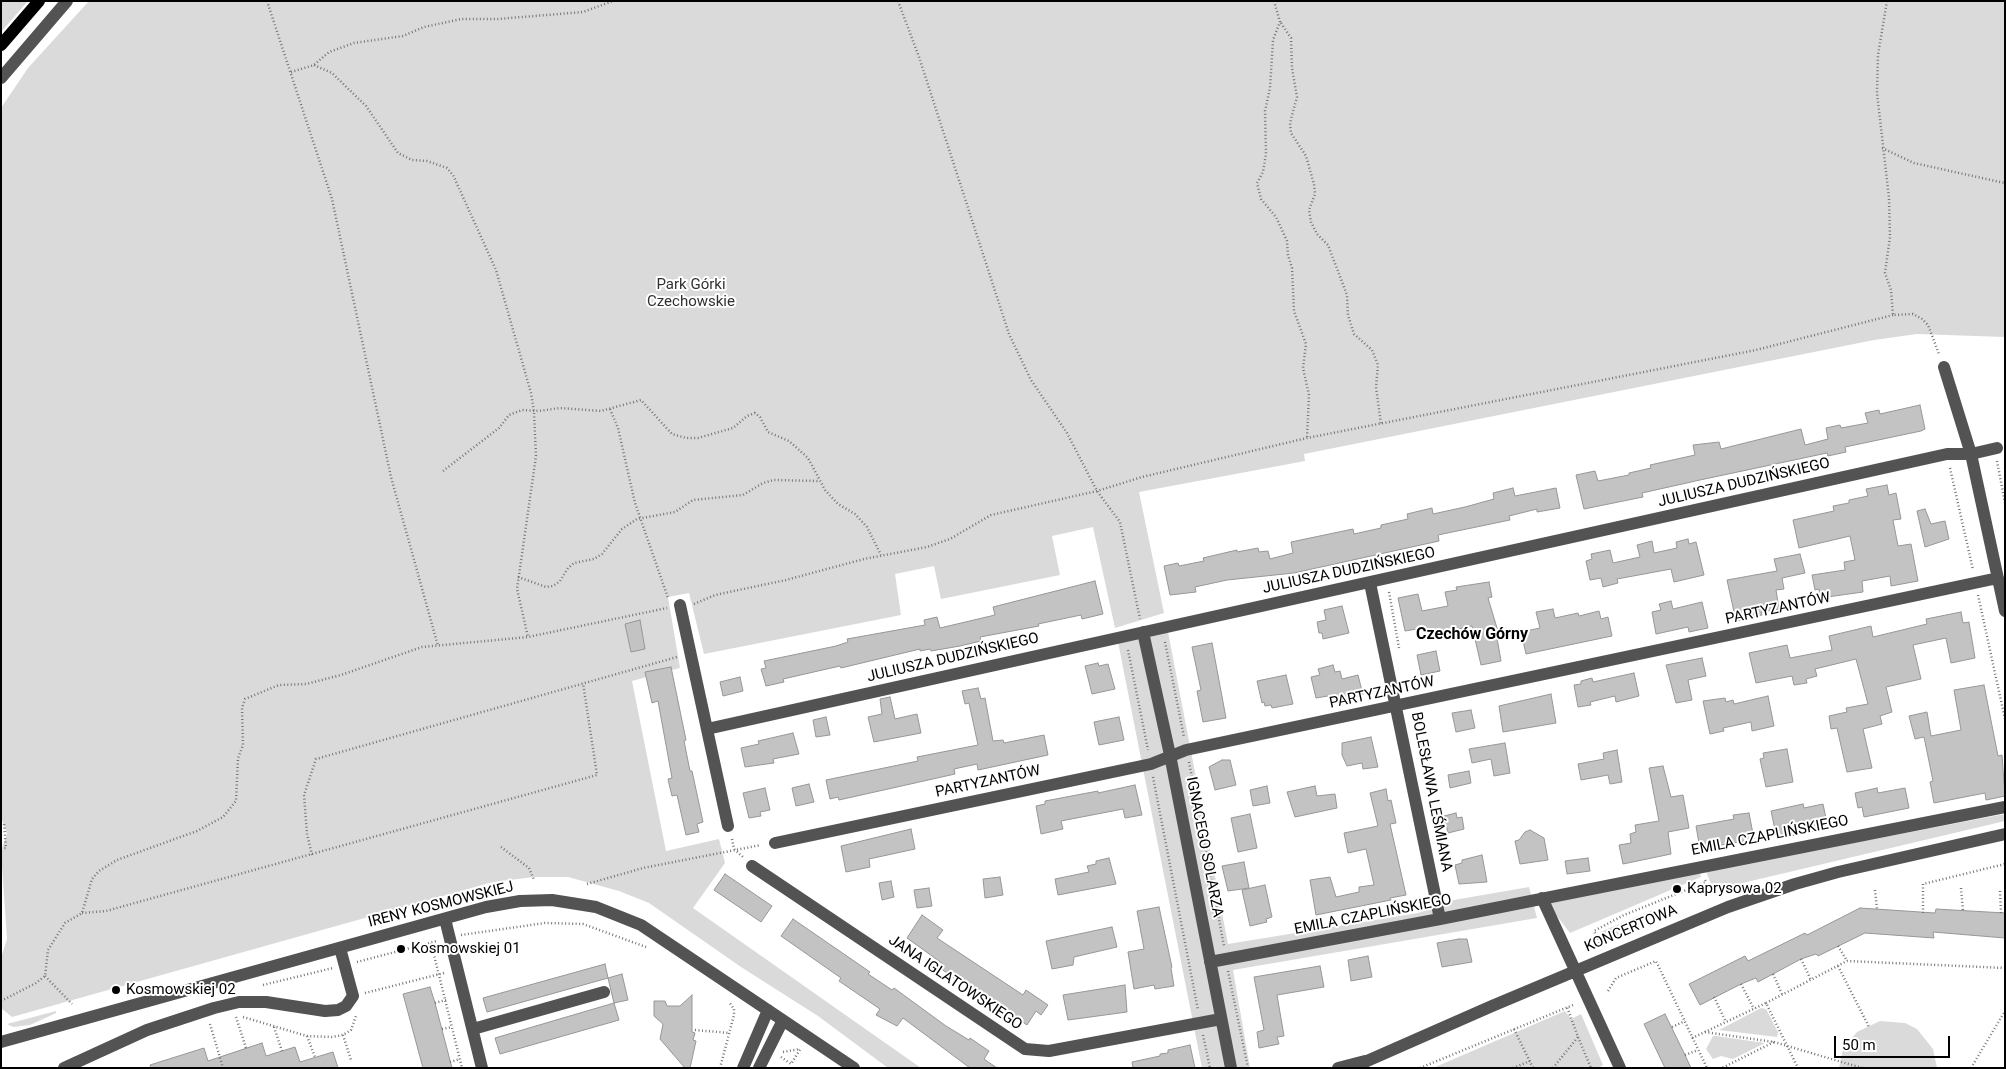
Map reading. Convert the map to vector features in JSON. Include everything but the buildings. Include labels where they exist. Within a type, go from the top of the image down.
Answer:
[{"type":"main road","points":[[1,45],[39,1]]},
{"type":"street","points":[[1,78],[67,1]]},
{"type":"street","points":[[1944,367],[1971,454],[2005,611]]},
{"type":"street","name":"JULIUSZA DUDZIŃSKIEGO","points":[[707,729],[1386,580],[1947,454],[1971,454],[1996,449]]},
{"type":"street","name":"PARTYZANTÓW","points":[[775,843],[1150,764],[1186,750],[1397,707],[1998,578]]},
{"type":"street","name":"BOLESŁAWA LEŚMIANA","points":[[1370,583],[1440,919]]},
{"type":"street","points":[[678,608],[691,654],[728,826]]},
{"type":"street","name":"IGNACEGO SOLARZA","points":[[1143,632],[1170,756],[1231,1068]]},
{"type":"street","name":"EMILA CZAPLIŃSKIEGO","points":[[1210,962],[1440,919],[2005,806]]},
{"type":"street","name":"KONCERTOWA","points":[[1338,1068],[1362,1064],[1689,921],[1795,884],[2005,834]]},
{"type":"street","name":"JANA IGLATOWSKIEGO","points":[[752,866],[1025,1049],[1049,1051],[1221,1020]]},
{"type":"street","points":[[1542,898],[1620,1068]]},
{"type":"street","name":"IRENY KOSMOWSKIEJ","points":[[1,1042],[486,907],[520,901],[567,901],[596,907],[627,918],[656,934],[854,1068]]},
{"type":"street","points":[[445,919],[482,1068]]},
{"type":"street","points":[[64,1068],[146,1030],[214,1008],[240,1002],[325,1011],[338,1010],[346,1006],[353,996],[340,948]]},
{"type":"street","points":[[473,1029],[604,992]]},
{"type":"street","points":[[743,1068],[768,1010]]},
{"type":"street","points":[[759,1068],[783,1020]]},
{"type":"path","points":[[267,1],[332,199],[391,477],[438,646]]},
{"type":"path","points":[[291,72],[314,65],[329,52],[354,43],[403,36],[424,27],[461,19],[498,19],[583,12],[613,1]]},
{"type":"path","points":[[898,1],[919,57],[1009,334],[1031,380],[1071,439],[1097,491],[1120,522],[1143,632]]},
{"type":"path","points":[[1274,1],[1280,22],[1291,38],[1292,68],[1297,97],[1290,123],[1291,133],[1306,156],[1314,184],[1315,194],[1309,210],[1311,222],[1317,234],[1328,245],[1347,295],[1348,316],[1354,334],[1372,350],[1378,365],[1376,386],[1381,424]]},
{"type":"path","points":[[1887,1],[1878,55],[1877,93],[1890,220],[1886,273],[1891,290],[1893,315]]},
{"type":"path","points":[[1280,22],[1273,40],[1270,88],[1265,111],[1266,154],[1263,172],[1257,182],[1261,200],[1276,217],[1287,241],[1288,255],[1292,268],[1294,311],[1306,344],[1303,368],[1309,395],[1307,438]]},
{"type":"path","points":[[314,65],[337,77],[366,106],[398,153],[412,160],[441,165],[453,175],[496,270],[531,393],[534,411],[536,456],[517,589],[528,637]]},
{"type":"path","points":[[1882,148],[1914,163],[2005,183]]},
{"type":"path","points":[[82,913],[92,879],[99,871],[117,860],[198,831],[223,817],[236,801],[238,758],[243,745],[242,708],[246,698],[279,685],[306,684],[341,675],[422,647],[528,637],[678,608],[715,596],[882,555],[921,549],[945,541],[990,515],[1097,491],[1142,477],[1307,438],[1756,350],[1893,315],[1913,314],[1922,319],[1928,326],[1944,367]]},
{"type":"path","points":[[443,470],[499,428],[509,415],[522,410],[534,411],[560,408],[601,411],[641,400],[672,434],[686,438],[698,438],[733,428],[747,416],[758,414],[768,432],[789,441],[808,458],[819,481],[838,504],[862,520],[875,538],[882,555]]},
{"type":"path","points":[[610,409],[618,428],[630,483],[641,517],[678,608]]},
{"type":"path","points":[[1996,449],[2005,503]]},
{"type":"path","points":[[518,577],[546,587],[553,586],[560,581],[568,568],[579,562],[594,559],[602,554],[622,529],[641,517],[650,518],[675,512],[693,500],[743,495],[763,483],[774,480],[819,481]]},
{"type":"path","points":[[1386,580],[1401,656]]},
{"type":"path","points":[[1162,628],[1248,1068]]},
{"type":"path","points":[[1125,636],[1210,1068]]},
{"type":"path","points":[[312,855],[307,834],[304,795],[316,759],[691,654]]},
{"type":"path","points":[[1,1001],[36,983],[45,976],[48,950],[65,923],[82,913],[106,911],[597,775],[583,683]]},
{"type":"path","points":[[1,848],[6,848],[3,837],[4,822]]},
{"type":"path","points":[[728,826],[734,850],[752,866]]},
{"type":"path","points":[[587,884],[643,868],[775,843]]},
{"type":"path","points":[[501,847],[529,868],[534,880]]},
{"type":"path","points":[[1923,912],[1923,884],[2005,864]]},
{"type":"path","points":[[1601,946],[1594,931],[1624,915],[1706,882],[1702,866]]},
{"type":"path","points":[[1961,888],[1964,911]]},
{"type":"path","points":[[1875,890],[1877,909]]},
{"type":"path","points":[[2000,891],[2001,913]]},
{"type":"path","points":[[462,934],[545,923],[583,924],[647,947]]},
{"type":"path","points":[[262,985],[440,940]]},
{"type":"path","points":[[431,943],[462,1068]]},
{"type":"path","points":[[1838,946],[1847,961]]},
{"type":"path","points":[[1801,959],[1811,980]]},
{"type":"path","points":[[1608,991],[1616,978],[1656,961],[1706,1068]]},
{"type":"path","points":[[1692,1038],[1754,1009],[1847,961],[2005,968]]},
{"type":"path","points":[[1838,966],[1869,1027]]},
{"type":"path","points":[[246,1048],[235,1014],[308,1036],[343,1035],[351,1030],[356,1014],[353,996],[458,970]]},
{"type":"path","points":[[1612,970],[1616,978]]},
{"type":"path","points":[[1773,974],[1782,994]]},
{"type":"path","points":[[45,976],[72,1004]]},
{"type":"path","points":[[1741,984],[1754,1009]]},
{"type":"path","points":[[1714,997],[1726,1022]]},
{"type":"path","points":[[720,1068],[730,1033],[734,1009],[727,999]]},
{"type":"path","points":[[435,1003],[446,1000]]},
{"type":"path","points":[[1766,1003],[1798,1068]]},
{"type":"path","points":[[1420,1068],[1573,1005]]},
{"type":"path","points":[[1567,1007],[1591,1068]]},
{"type":"path","points":[[1971,1068],[2005,1011]]},
{"type":"path","points":[[208,1017],[223,1068]]},
{"type":"path","points":[[1672,1027],[1685,1021]]},
{"type":"path","points":[[442,1029],[452,1026]]},
{"type":"path","points":[[274,1027],[282,1051]]},
{"type":"path","points":[[1514,1029],[1533,1068]]},
{"type":"path","points":[[695,1030],[730,1033]]},
{"type":"path","points":[[1705,1032],[1774,1042],[1788,1048],[1862,1068]]},
{"type":"path","points":[[343,1035],[351,1060]]},
{"type":"path","points":[[308,1036],[315,1057]]},
{"type":"path","points":[[1553,1068],[1578,1037]]},
{"type":"path","points":[[1722,1068],[1774,1042]]},
{"type":"path","points":[[800,1049],[790,1066],[784,1058],[776,1053],[800,1049]]},
{"type":"path","points":[[1685,1055],[1698,1050]]},
{"type":"path","points":[[450,1062],[460,1059]]},
{"type":"path","points":[[1513,1068],[1530,1061]]},
{"type":"green space","points":[[1,1],[28,1],[1,32]]},
{"type":"green space","name":"Park Górki Czechowskie","points":[[89,1],[2005,1],[2005,337],[1917,334],[1874,340],[1304,454],[1305,461],[1139,492],[1164,613],[1115,628],[1093,527],[1052,536],[1060,575],[941,599],[934,566],[895,574],[901,615],[704,654],[689,593],[668,597],[680,668],[632,681],[666,851],[719,839],[725,863],[693,908],[921,1068],[888,1068],[818,1016],[741,967],[649,903],[619,891],[568,877],[534,877],[493,882],[12,1017],[1,1008],[1,958],[7,939],[1,851],[7,834],[1,817],[1,108],[28,68]]},
{"type":"green space","points":[[1168,632],[1228,944],[1418,913],[1454,900],[1529,887],[1537,918],[1233,970],[1250,1068],[1202,1068],[1118,642]]},
{"type":"green space","points":[[2005,814],[2005,821],[1713,890],[1706,871]]},
{"type":"green space","points":[[1700,873],[1701,877],[1570,933],[1553,911],[1550,903]]},
{"type":"green space","points":[[1653,910],[1655,913],[1606,944],[1600,932]]},
{"type":"green space","points":[[1761,1008],[1766,1009],[1778,1032],[1777,1037],[1719,1030]]},
{"type":"green space","points":[[56,1011],[56,1013],[30,1025],[13,1027],[7,1024]]},
{"type":"green space","points":[[1565,1011],[1571,1019],[1581,1014],[1603,1065],[1599,1068],[1433,1068]]},
{"type":"green space","points":[[1880,1021],[1905,1023],[1917,1029],[1933,1049],[1937,1068],[1839,1068],[1842,1053],[1848,1042],[1857,1032]]},
{"type":"green space","points":[[1713,1036],[1765,1043],[1733,1059],[1721,1056],[1713,1059],[1706,1049]]},
{"type":"place","name":"Kaprysowa 02","points":[[1677,889]]},
{"type":"place","name":"Kosmowskiej 01","points":[[401,949]]},
{"type":"place","name":"Kosmowskiej 02","points":[[116,990]]},
{"type":"district","name":"Czechów Górny","points":[[1472,635]]}]
